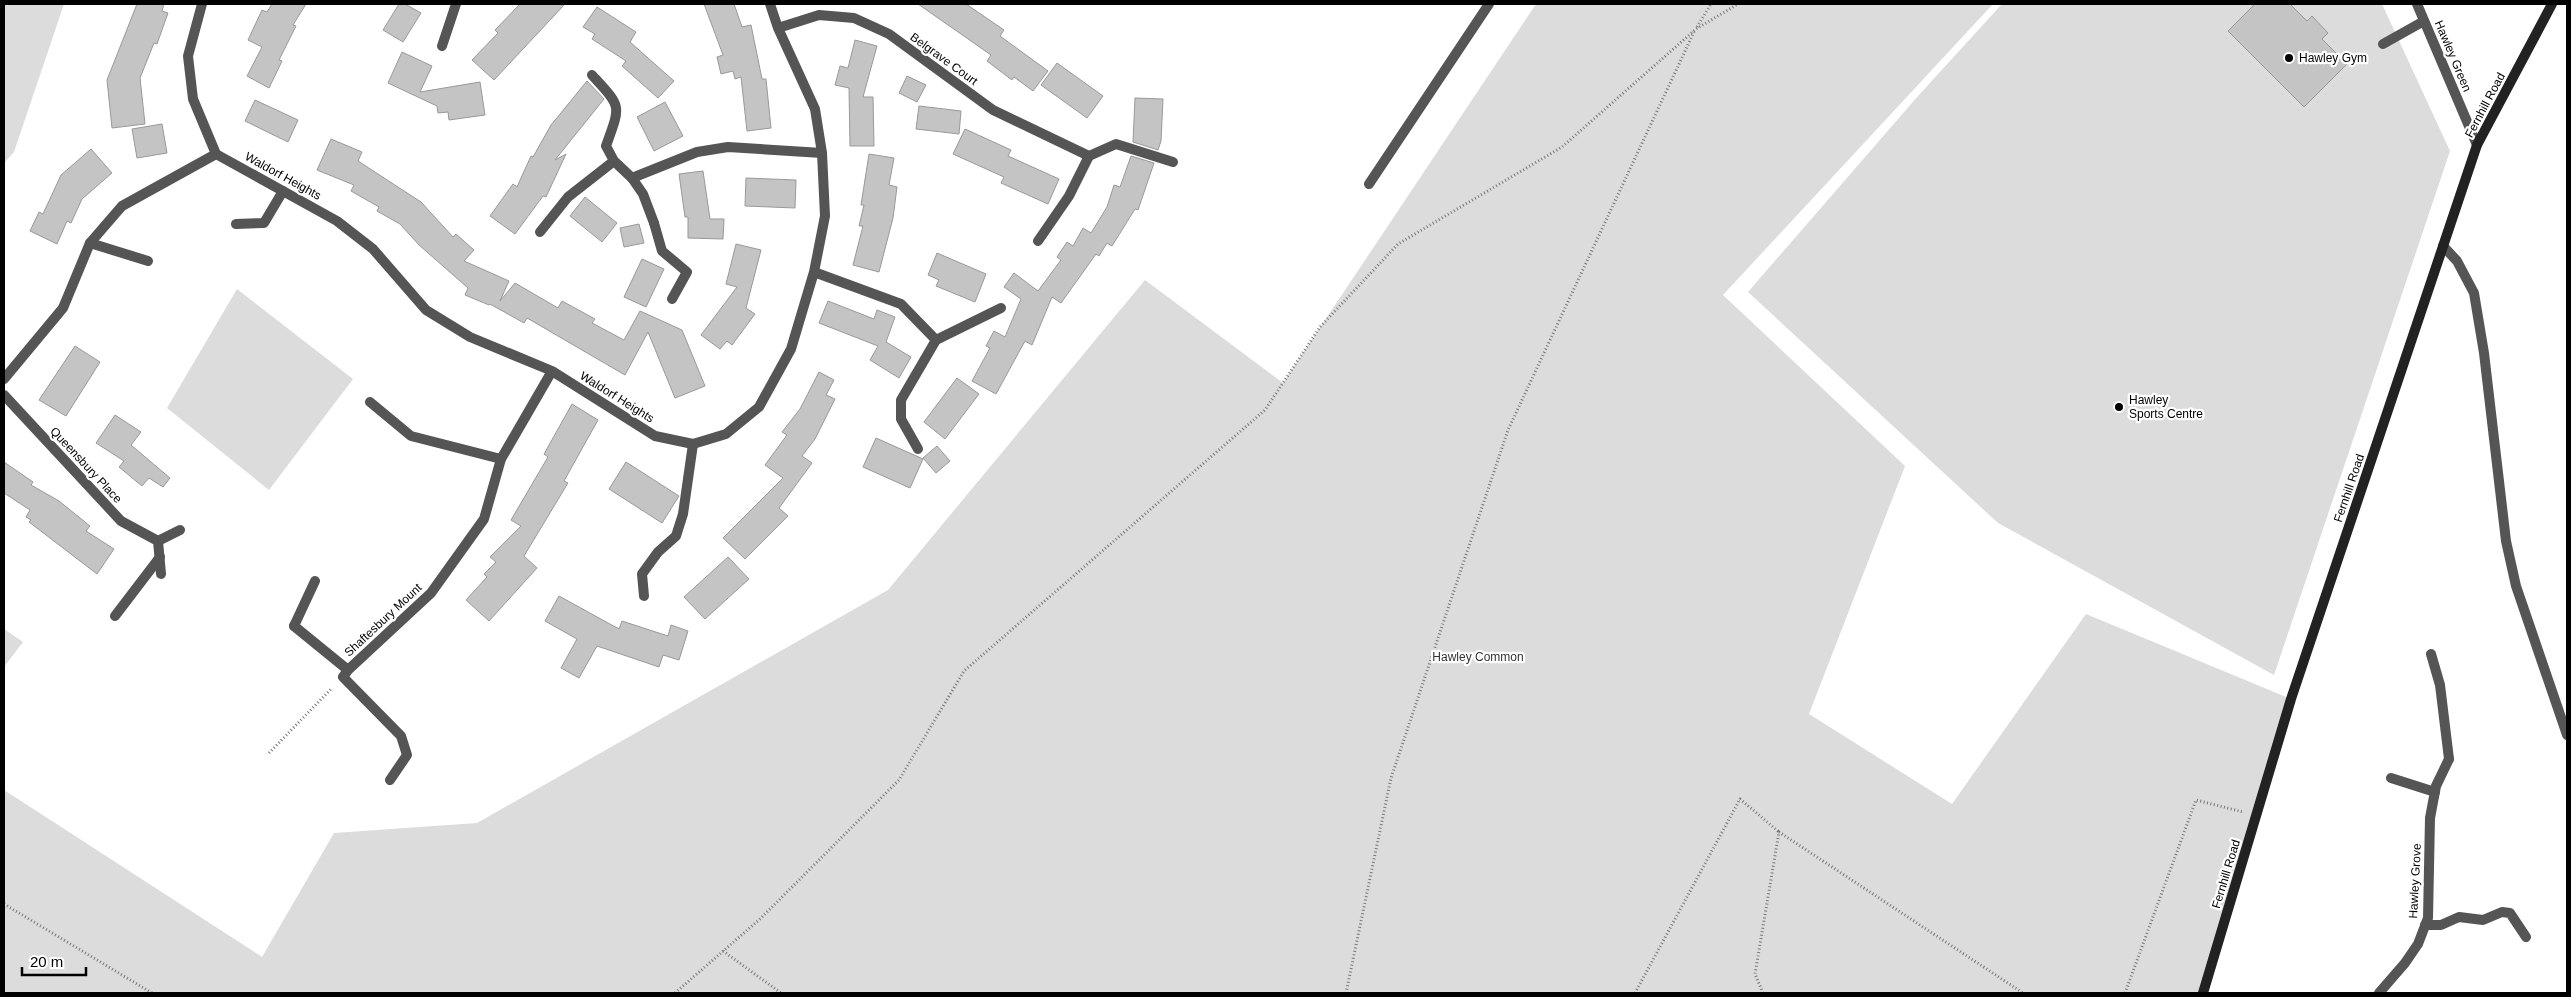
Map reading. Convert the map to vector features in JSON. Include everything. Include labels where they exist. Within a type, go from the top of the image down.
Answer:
[{"type":"street","points":[[4,379],[63,308],[90,243],[122,206],[216,154],[194,99],[188,56],[202,4]]},
{"type":"street","points":[[442,46],[458,4]]},
{"type":"street","name":"Waldorf Heights","points":[[216,154],[337,221],[373,249],[426,310],[470,337],[552,371],[655,436],[693,444],[726,434],[759,407],[791,350],[814,272],[825,216],[822,153],[815,109],[778,28],[770,4]]},
{"type":"street","points":[[1369,184],[1489,4]]},
{"type":"street","name":"Hawley Green","points":[[2417,4],[2477,145]]},
{"type":"street","name":"Fernhill Road","points":[[2203,993],[2292,699],[2477,145],[2552,4]]},
{"type":"street","name":"Belgrave Court","points":[[778,28],[819,15],[854,18],[890,34],[993,110],[1089,156]]},
{"type":"street","points":[[2383,44],[2424,21]]},
{"type":"street","points":[[592,75],[616,102],[617,115],[606,146],[614,161],[632,178],[643,194],[662,251],[687,272],[672,299]]},
{"type":"street","points":[[1038,241],[1069,196],[1089,156],[1116,144],[1173,162]]},
{"type":"street","points":[[632,178],[697,152],[728,147],[822,153]]},
{"type":"street","points":[[540,232],[568,198],[614,161]]},
{"type":"street","points":[[236,224],[264,223],[283,191]]},
{"type":"street","points":[[90,243],[148,261]]},
{"type":"street","points":[[2443,246],[2457,261],[2474,293],[2484,353],[2506,541],[2516,586],[2567,736]]},
{"type":"street","points":[[814,272],[901,304],[936,340]]},
{"type":"street","points":[[918,449],[901,420],[901,400],[936,340],[1001,308]]},
{"type":"street","name":"Shaftesbury Mount","points":[[315,581],[294,626],[345,673],[431,593],[484,519],[501,459],[552,371]]},
{"type":"street","name":"Queensbury Place","points":[[4,396],[121,521],[158,540]]},
{"type":"street","points":[[370,402],[411,436],[501,459]]},
{"type":"street","points":[[644,596],[642,574],[658,552],[676,536],[683,514],[693,444]]},
{"type":"street","points":[[161,574],[158,540],[180,530]]},
{"type":"street","points":[[115,616],[160,557]]},
{"type":"street","name":"Hawley Grove","points":[[2379,993],[2414,950],[2428,918],[2430,818],[2435,792],[2449,759],[2440,685],[2431,654]]},
{"type":"street","points":[[345,673],[401,736],[407,755],[390,780]]},
{"type":"street","points":[[2391,778],[2435,792]]},
{"type":"street","points":[[2425,925],[2440,925],[2459,917],[2483,920],[2502,912],[2510,913],[2526,937]]},
{"type":"path","points":[[1346,993],[1391,778],[1508,430],[1696,29],[1711,4]]},
{"type":"path","points":[[675,993],[760,919],[899,780],[964,671],[1265,410],[1320,327],[1398,244],[1562,147],[1696,29],[1738,4]]},
{"type":"path","points":[[269,753],[345,673]]},
{"type":"path","points":[[1635,993],[1740,799],[1779,832],[2023,993]]},
{"type":"path","points":[[2125,993],[2196,800],[2256,815]]},
{"type":"path","points":[[1762,993],[1755,974],[1779,832]]},
{"type":"path","points":[[4,904],[152,993]]},
{"type":"path","points":[[723,951],[781,993]]},
{"type":"green space","points":[[4,4],[64,4],[14,152],[4,163]]},
{"type":"green space","name":"Hawley Common","points":[[1536,4],[1993,4],[1723,295],[1905,466],[1809,714],[1952,804],[2086,614],[2291,699],[2205,993],[4,993],[4,790],[262,957],[334,833],[477,823],[888,590],[1145,280],[1283,383]]},
{"type":"green space","name":"Hawley Sports Centre","points":[[2002,4],[2382,4],[2450,151],[2274,675],[1998,523],[1748,292],[1918,96]]},
{"type":"green space","points":[[237,289],[353,379],[269,490],[167,408]]},
{"type":"green space","points":[[4,629],[23,642],[4,667]]},
{"type":"building","points":[[137,4],[164,4],[162,11],[168,13],[157,44],[154,43],[140,78],[145,124],[112,128],[107,80]]},
{"type":"building","points":[[272,4],[306,4],[293,25],[296,26],[279,60],[282,61],[269,88],[247,76],[262,47],[248,40],[262,10],[267,12]]},
{"type":"building","points":[[399,4],[405,4],[421,13],[403,42],[383,30]]},
{"type":"building","points":[[520,4],[565,4],[494,80],[472,60],[498,33],[495,30]]},
{"type":"building","points":[[704,4],[734,4],[742,27],[751,25],[762,79],[766,79],[771,128],[747,131],[741,77],[735,79],[733,71],[721,74],[717,57],[723,55]]},
{"type":"building","points":[[918,4],[966,4],[1004,30],[1000,36],[1048,71],[1033,91],[1014,77],[1012,80],[987,61],[991,55]]},
{"type":"building","points":[[2255,4],[2290,4],[2307,21],[2312,16],[2328,33],[2322,39],[2347,64],[2304,107],[2228,31]]},
{"type":"building","points":[[597,7],[636,32],[630,42],[674,81],[658,98],[622,66],[626,61],[592,39],[595,34],[583,27]]},
{"type":"building","points":[[855,40],[877,46],[863,97],[873,97],[874,146],[850,146],[849,88],[835,85],[840,66],[848,68]]},
{"type":"building","points":[[402,52],[432,66],[420,92],[480,82],[485,115],[449,120],[448,112],[438,113],[437,106],[388,83]]},
{"type":"building","points":[[1057,63],[1103,96],[1087,118],[1041,85]]},
{"type":"building","points":[[907,76],[926,85],[917,102],[899,93]]},
{"type":"building","points":[[587,81],[604,99],[555,160],[566,154],[546,197],[543,196],[515,234],[490,216],[513,184],[517,187],[531,156],[533,157],[551,125]]},
{"type":"building","points":[[1135,98],[1163,99],[1161,141],[1158,150],[1133,142]]},
{"type":"building","points":[[255,100],[298,120],[288,142],[245,121]]},
{"type":"building","points":[[665,102],[683,136],[654,151],[637,117]]},
{"type":"building","points":[[919,106],[961,111],[959,134],[916,129]]},
{"type":"building","points":[[162,124],[167,153],[137,158],[132,129]]},
{"type":"building","points":[[965,129],[1011,150],[1008,156],[1059,179],[1048,204],[1001,183],[1004,177],[953,154]]},
{"type":"building","points":[[331,139],[362,152],[358,161],[421,202],[453,237],[456,234],[474,250],[464,261],[509,281],[500,301],[515,283],[558,308],[562,301],[595,319],[592,323],[624,340],[640,311],[682,330],[705,386],[675,398],[648,332],[625,375],[527,318],[524,323],[490,304],[465,295],[468,288],[419,245],[400,224],[377,211],[379,207],[351,191],[354,185],[317,170]]},
{"type":"building","points":[[91,149],[112,173],[82,199],[71,223],[67,221],[57,244],[30,231],[39,212],[43,214],[61,175]]},
{"type":"building","points":[[869,154],[894,158],[889,185],[897,187],[893,218],[879,272],[853,265],[863,226],[859,226],[864,205],[861,205]]},
{"type":"building","points":[[1131,156],[1154,163],[1138,210],[1135,209],[1112,246],[1107,243],[1099,256],[1096,254],[1061,303],[1052,297],[1032,345],[1025,341],[996,394],[972,381],[990,348],[986,346],[994,331],[1005,337],[1021,299],[1004,287],[1014,273],[1038,291],[1061,260],[1057,257],[1067,242],[1073,246],[1083,228],[1091,233],[1107,207],[1114,185],[1120,187]]},
{"type":"building","points":[[703,171],[710,219],[724,219],[723,239],[688,238],[688,217],[685,217],[679,174]]},
{"type":"building","points":[[746,178],[796,180],[795,208],[745,206]]},
{"type":"building","points":[[585,197],[617,223],[602,242],[570,216]]},
{"type":"building","points":[[639,224],[644,243],[624,247],[620,228]]},
{"type":"building","points":[[736,244],[761,250],[746,308],[755,314],[732,345],[727,341],[720,349],[701,335],[737,287],[726,284]]},
{"type":"building","points":[[937,253],[986,274],[975,302],[936,286],[939,280],[928,275]]},
{"type":"building","points":[[642,259],[664,269],[646,307],[624,297]]},
{"type":"building","points":[[828,301],[874,319],[877,310],[895,317],[886,342],[911,357],[899,378],[870,360],[878,346],[819,323]]},
{"type":"building","points":[[75,346],[100,362],[66,416],[39,400]]},
{"type":"building","points":[[819,372],[834,380],[826,395],[835,399],[815,439],[802,456],[812,463],[779,508],[788,516],[745,559],[723,538],[783,478],[765,465],[787,435],[782,432],[800,409]]},
{"type":"building","points":[[957,378],[979,394],[945,439],[924,422]]},
{"type":"building","points":[[572,404],[598,420],[564,481],[568,483],[524,556],[537,568],[489,621],[466,600],[487,577],[484,574],[496,562],[490,557],[521,526],[511,520],[548,457],[544,454]]},
{"type":"building","points":[[115,415],[141,432],[131,445],[170,478],[163,487],[149,478],[142,486],[119,467],[124,461],[96,443]]},
{"type":"building","points":[[876,438],[923,459],[910,488],[863,467]]},
{"type":"building","points":[[937,446],[950,461],[936,473],[923,458]]},
{"type":"building","points":[[4,462],[33,482],[31,485],[59,501],[90,526],[86,531],[114,549],[97,574],[29,522],[31,520],[26,517],[30,510],[4,493]]},
{"type":"building","points":[[626,462],[679,496],[662,523],[609,489]]},
{"type":"building","points":[[728,557],[749,579],[705,619],[684,597]]},
{"type":"building","points":[[559,596],[619,629],[622,621],[668,636],[671,625],[688,631],[679,660],[663,655],[659,667],[597,646],[579,678],[561,668],[577,639],[545,621]]},
{"type":"place","name":"Hawley Gym","points":[[2289,58]]},
{"type":"place","name":"Hawley Sports Centre","points":[[2119,407]]}]
